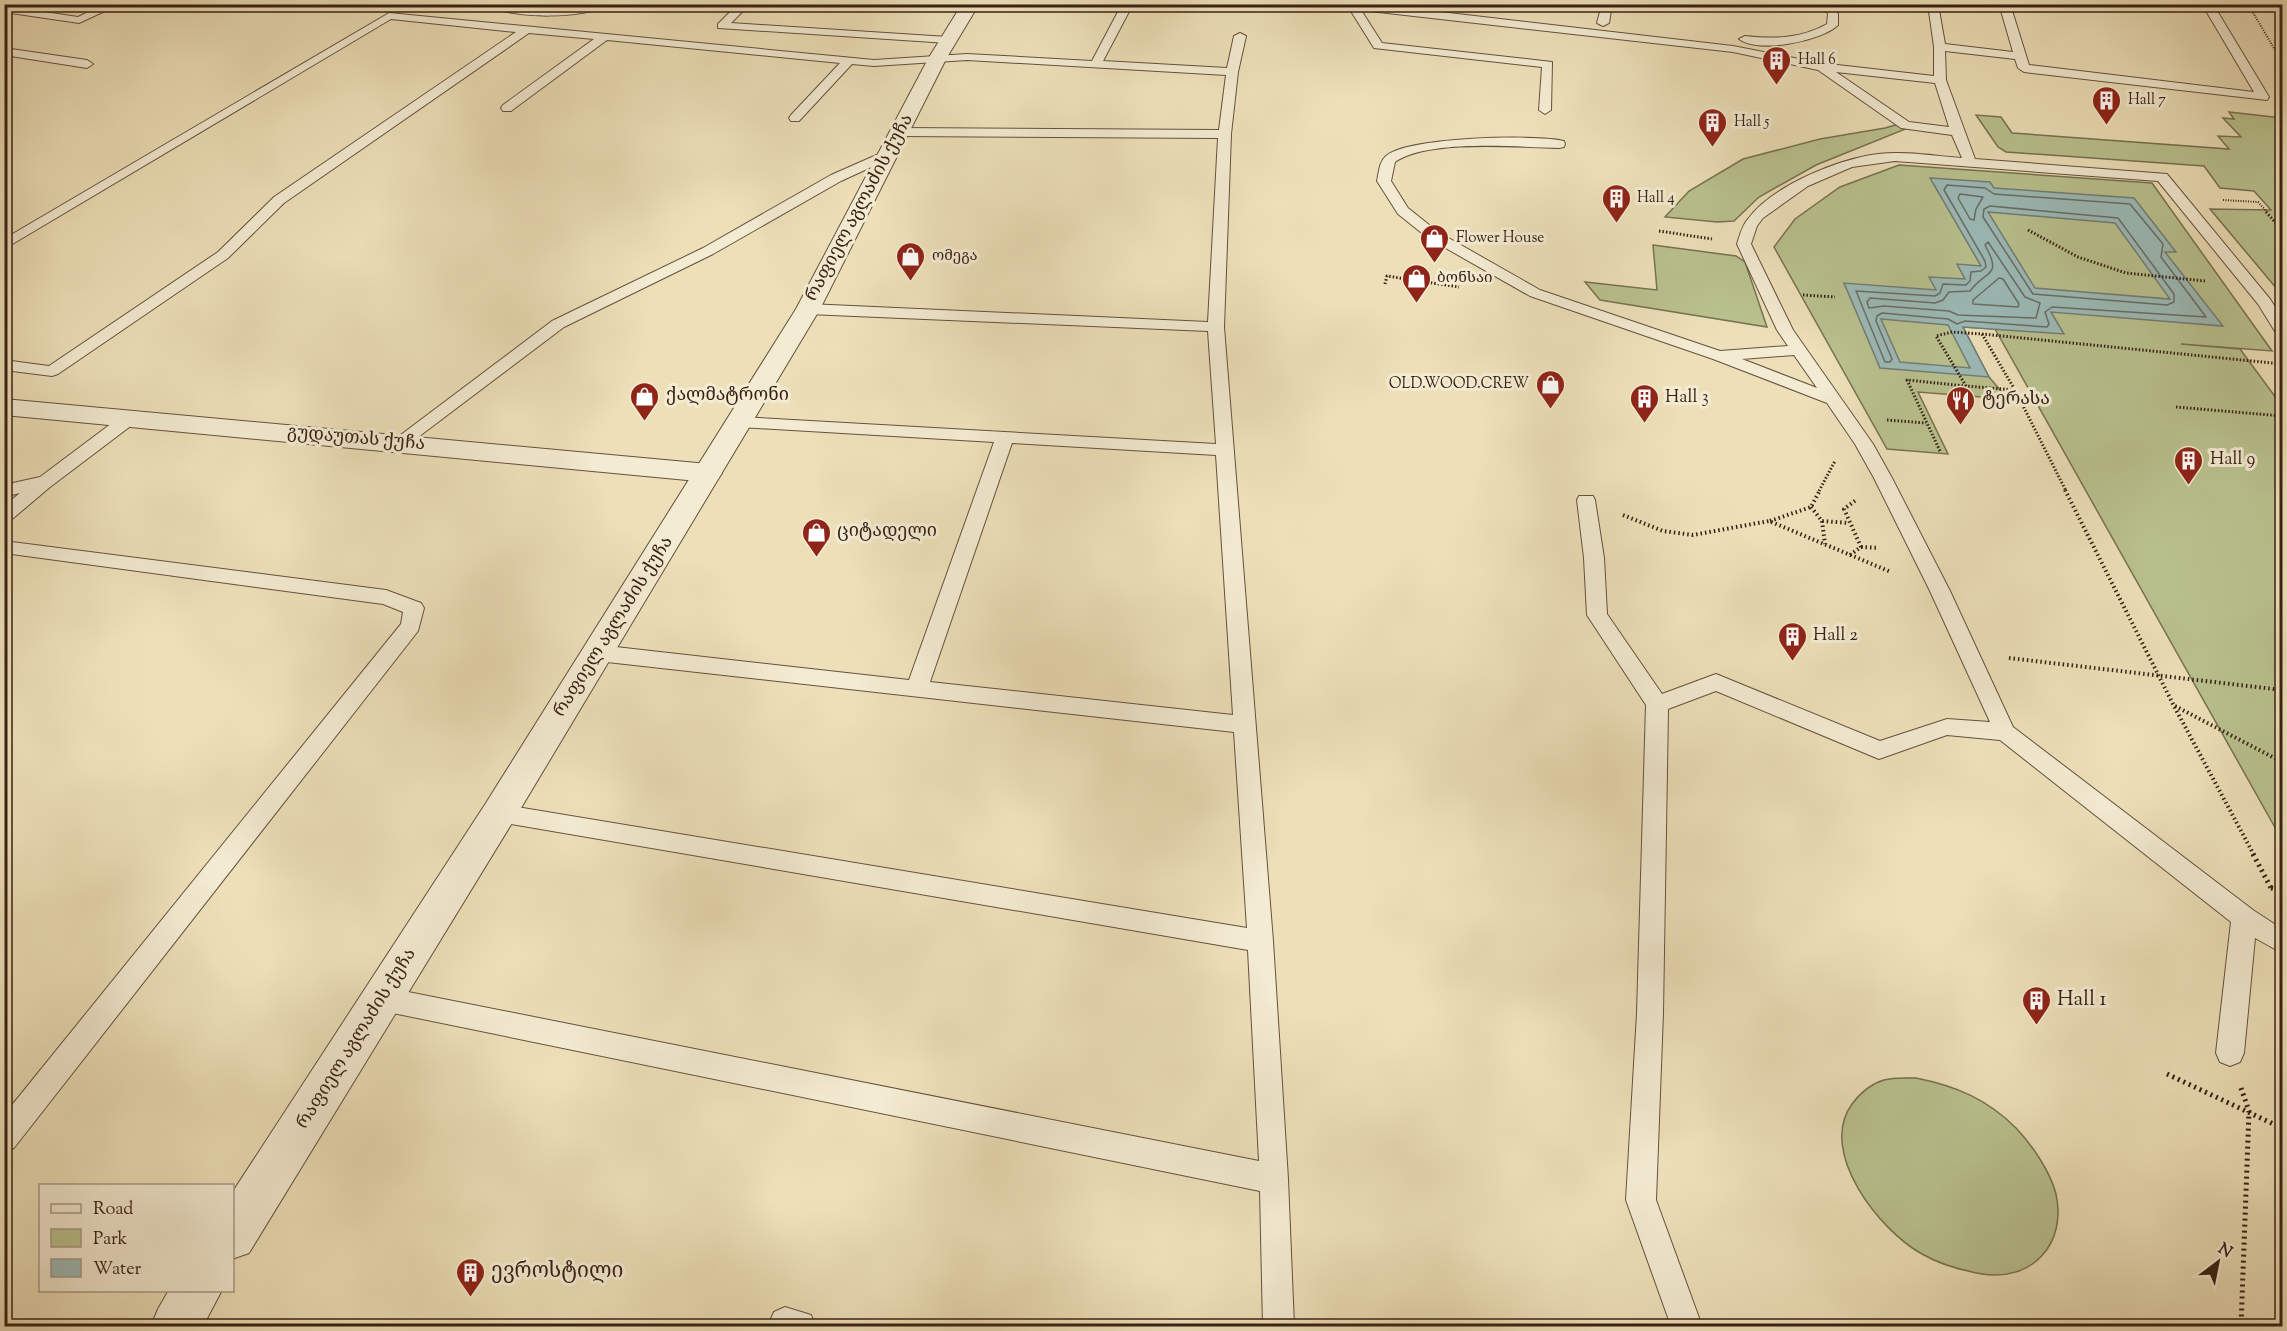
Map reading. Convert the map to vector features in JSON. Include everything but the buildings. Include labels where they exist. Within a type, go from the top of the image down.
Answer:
[{"type":"street","name":"რაფიელ აგლაძის ქუჩა","points":[[234,1233],[383,999],[740,422],[807,309],[942,50],[971,4]]},
{"type":"street","name":"გუდაუთას ქუჩა","points":[[4,407],[708,473]]},
{"type":"street","points":[[175,1326],[197,1292]]},
{"type":"lane","points":[[4,8],[9,4]]},
{"type":"lane","points":[[4,8],[78,20],[115,4]]},
{"type":"lane","points":[[492,4],[532,12],[575,11],[605,4]]},
{"type":"lane","points":[[745,4],[722,26],[942,50],[967,57],[1232,72]]},
{"type":"lane","points":[[1096,63],[1128,4]]},
{"type":"lane","points":[[1339,4],[1733,49],[1820,67],[1940,80]]},
{"type":"lane","points":[[1444,4],[1766,42],[1804,39],[1820,34],[1832,25],[1833,14],[1826,4]]},
{"type":"lane","points":[[1603,23],[1607,4]]},
{"type":"lane","points":[[1932,4],[1940,47],[1938,63],[1940,80],[1956,132],[1970,162]]},
{"type":"lane","points":[[2004,4],[2024,68],[2263,97],[2207,4]]},
{"type":"lane","points":[[1353,6],[1378,46],[1548,64],[1545,110]]},
{"type":"lane","points":[[4,245],[389,16],[874,63],[942,50]]},
{"type":"lane","points":[[4,365],[52,371],[223,255],[279,200],[527,29]]},
{"type":"lane","points":[[1240,36],[1232,72],[1225,134],[1216,327],[1260,941],[1274,1179],[1279,1326]]},
{"type":"lane","points":[[507,108],[604,37]]},
{"type":"lane","points":[[1940,47],[2020,57]]},
{"type":"lane","points":[[4,51],[87,64]]},
{"type":"lane","points":[[795,118],[849,60]]},
{"type":"lane","points":[[1820,67],[1905,125],[1956,132]]},
{"type":"lane","points":[[399,443],[558,324],[708,251],[894,143],[1225,134]]},
{"type":"lane","points":[[1559,144],[1430,144],[1398,152],[1390,159],[1384,181],[1403,211],[1433,235],[1536,292],[1719,356],[1831,399]]},
{"type":"lane","points":[[2283,330],[2265,302],[2162,177],[1876,157],[1828,170],[1802,182],[1750,224],[1744,244],[1785,330],[1883,478],[1940,591],[2005,732],[2244,918],[2283,942]]},
{"type":"lane","points":[[807,309],[1216,327]]},
{"type":"lane","points":[[1719,356],[1798,350]]},
{"type":"lane","points":[[4,516],[130,418]]},
{"type":"lane","points":[[740,422],[1225,450]]},
{"type":"lane","points":[[917,688],[1005,437]]},
{"type":"lane","points":[[4,491],[46,482]]},
{"type":"lane","points":[[1586,500],[1594,558],[1597,615],[1657,704],[1650,1013],[1641,1200],[1686,1326]]},
{"type":"lane","points":[[4,547],[386,597],[414,608],[411,626],[4,1138]]},
{"type":"lane","points":[[598,653],[1245,725]]},
{"type":"lane","points":[[1657,704],[1716,682],[1879,750],[1947,727],[2005,732]]},
{"type":"lane","points":[[499,813],[1260,941]]},
{"type":"lane","points":[[2230,1053],[2244,918]]},
{"type":"lane","points":[[383,999],[1274,1179]]},
{"type":"path","points":[[2248,4],[2282,60]]},
{"type":"path","points":[[2178,196],[2258,202],[2283,230]]},
{"type":"path","points":[[2028,230],[2078,257],[2126,273],[2187,279]]},
{"type":"path","points":[[1659,231],[1744,244]]},
{"type":"path","points":[[1384,284],[1387,276],[1488,291],[1498,271]]},
{"type":"path","points":[[1966,386],[1956,367],[1947,359],[1936,336],[1952,332],[1982,334],[2283,364]]},
{"type":"path","points":[[1982,334],[2015,390],[2174,706],[2271,888],[2283,890]]},
{"type":"path","points":[[1940,451],[1907,380],[2015,390]]},
{"type":"path","points":[[2176,407],[2283,416]]},
{"type":"path","points":[[1586,500],[1664,531],[1693,536],[1769,521],[1811,507],[1838,456],[1871,457]]},
{"type":"path","points":[[1849,555],[1862,547],[1844,509],[1883,478]]},
{"type":"path","points":[[1811,507],[1822,521],[1825,544]]},
{"type":"path","points":[[1769,521],[1940,591]]},
{"type":"path","points":[[1822,521],[1849,523]]},
{"type":"path","points":[[1969,654],[2283,690]]},
{"type":"path","points":[[2174,706],[2283,762]]},
{"type":"path","points":[[2230,1053],[2248,1111],[2241,1326]]},
{"type":"path","points":[[2167,1074],[2283,1128]]},
{"type":"green space","points":[[2229,112],[2282,118],[2282,295],[2210,209],[2271,210],[2254,191],[2220,188],[2204,166],[2006,152],[1998,147],[1976,115],[2001,117],[2012,133],[2229,149],[2218,136],[2241,137],[2223,118],[2234,119]]},
{"type":"green space","points":[[1906,122],[1913,126],[1816,165],[1759,197],[1734,221],[1717,222],[1665,217],[1689,191],[1743,159],[1820,139],[1885,128]]},
{"type":"green space","points":[[1899,165],[2152,183],[2272,351],[2181,344],[2240,349],[2282,406],[2282,840],[1995,329],[1963,327],[1989,377],[2008,399],[1918,392],[1948,454],[1887,449],[1774,247],[1795,219],[1840,187]]},
{"type":"green space","points":[[1653,245],[1736,256],[1745,262],[1767,327],[1600,300],[1585,282],[1657,290]]},
{"type":"green space","points":[[1892,1078],[1916,1078],[1958,1090],[1994,1109],[2016,1128],[2040,1159],[2053,1185],[2058,1212],[2051,1243],[2042,1256],[2030,1265],[2016,1272],[2000,1275],[1982,1274],[1936,1261],[1905,1243],[1888,1228],[1858,1188],[1848,1166],[1842,1144],[1843,1123],[1852,1104],[1874,1084]]},
{"type":"water","points":[[1930,178],[1990,182],[1994,188],[2134,198],[2176,252],[2165,252],[2223,326],[2051,312],[2064,334],[1963,327],[1989,377],[1880,368],[1844,283],[1936,290],[1929,277],[1965,279],[1957,264],[1981,266]],"holes":[[[1988,212],[2115,223],[2170,299],[2035,288]],[[1881,319],[1948,325],[1970,368],[1900,362]]]},
{"type":"place","name":"Hall 6","points":[[1777,86]]},
{"type":"place","name":"Hall 7","points":[[2107,126]]},
{"type":"place","name":"Hall 5","points":[[1713,148]]},
{"type":"place","name":"Hall 4","points":[[1616,224]]},
{"type":"place","name":"Flower House","points":[[1435,264]]},
{"type":"place","name":"ომეგა","points":[[911,282]]},
{"type":"place","name":"ბონსაი","points":[[1416,304]]},
{"type":"place","name":"OLD.WOOD.CREW","points":[[1550,410]]},
{"type":"place","name":"ქალმატრონი","points":[[645,422]]},
{"type":"place","name":"Hall 3","points":[[1644,424]]},
{"type":"place","name":"ტერასა","points":[[1961,426]]},
{"type":"place","name":"Hall 9","points":[[2189,486]]},
{"type":"place","name":"ციტადელი","points":[[816,558]]},
{"type":"place","name":"Hall 2","points":[[1792,662]]},
{"type":"place","name":"Hall 1","points":[[2036,1026]]},
{"type":"place","name":"ევროსტილი","points":[[470,1298]]}]
